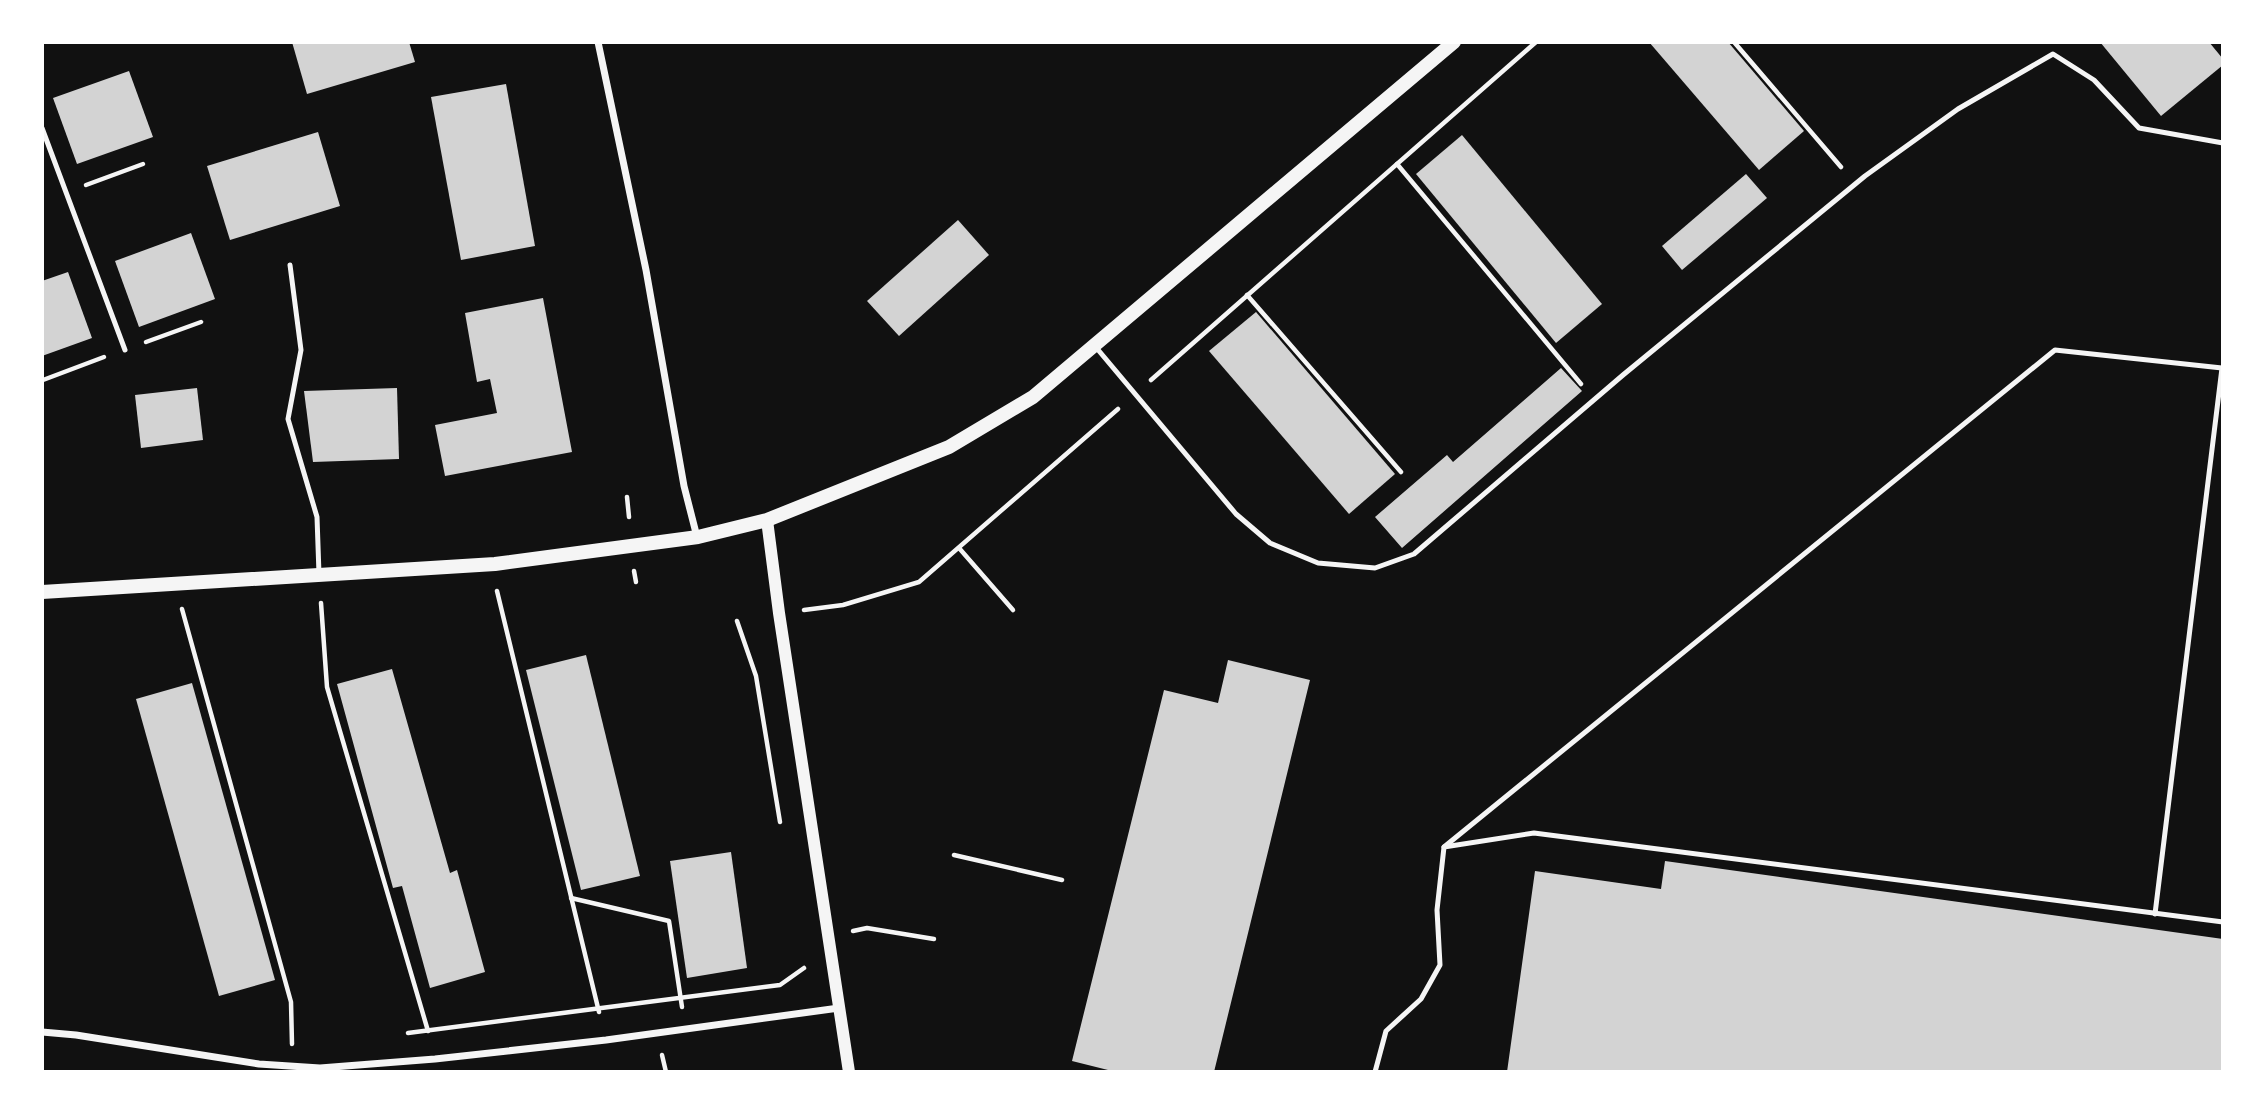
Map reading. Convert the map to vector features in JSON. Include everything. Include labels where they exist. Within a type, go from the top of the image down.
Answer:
[{"type":"main road","points":[[42,592],[495,564],[631,548],[698,537],[766,520],[949,447],[1033,397],[1454,42]]},
{"type":"street","points":[[598,42],[646,270],[684,486],[698,537]]},
{"type":"street","points":[[766,520],[849,1072]]},
{"type":"street","points":[[42,1032],[259,1064],[320,1068],[435,1059],[606,1040],[840,1008]]},
{"type":"lane","points":[[1094,345],[1236,514],[1270,543],[1318,563],[1375,568],[1414,554],[1856,184],[1958,109],[2053,54],[2094,80],[2139,128],[2223,143]]},
{"type":"lane","points":[[42,128],[125,350]]},
{"type":"lane","points":[[290,265],[301,350],[288,419],[317,517],[319,576]]},
{"type":"lane","points":[[1375,1072],[1386,1031],[1421,999],[1440,965],[1437,910],[1444,847],[2055,350],[2222,368],[2155,914]]},
{"type":"lane","points":[[1444,847],[1534,833],[2223,922]]},
{"type":"path","points":[[779,613],[843,605],[919,582],[1536,42]]},
{"type":"path","points":[[1734,42],[1856,184]]},
{"type":"path","points":[[67,191],[143,164]]},
{"type":"path","points":[[1397,164],[1595,400]]},
{"type":"path","points":[[1247,295],[1401,472]]},
{"type":"path","points":[[959,548],[1013,610]]},
{"type":"path","points":[[495,564],[498,592],[606,1040]]},
{"type":"path","points":[[319,576],[327,687],[435,1059]]},
{"type":"path","points":[[176,584],[291,1002],[293,1067]]},
{"type":"path","points":[[737,621],[757,676],[782,835]]},
{"type":"path","points":[[954,855],[1062,880]]},
{"type":"path","points":[[571,898],[669,921],[686,1030]]},
{"type":"path","points":[[829,936],[867,928],[934,939]]},
{"type":"path","points":[[802,955],[811,1013]]},
{"type":"path","points":[[400,1034],[780,985],[804,968]]},
{"type":"path","points":[[281,1042],[304,1043]]},
{"type":"building","points":[[292,42],[409,42],[415,62],[307,94]]},
{"type":"building","points":[[1649,42],[1728,42],[1804,131],[1759,170]]},
{"type":"building","points":[[2100,42],[2209,42],[2223,59],[2223,65],[2161,116]]},
{"type":"building","points":[[129,71],[153,137],[77,164],[53,98]]},
{"type":"building","points":[[506,84],[535,246],[461,260],[431,97]]},
{"type":"building","points":[[318,132],[340,206],[230,240],[207,166]]},
{"type":"building","points":[[1462,135],[1602,304],[1556,343],[1416,174]]},
{"type":"building","points":[[1746,174],[1767,198],[1682,270],[1662,246]]},
{"type":"building","points":[[958,220],[989,255],[899,336],[867,301]]},
{"type":"building","points":[[191,233],[215,299],[139,327],[115,261]]},
{"type":"building","points":[[68,272],[92,338],[42,356],[42,281]]},
{"type":"building","points":[[543,298],[572,452],[445,476],[435,425],[497,413],[490,379],[477,382],[465,313]]},
{"type":"building","points":[[1256,312],[1395,474],[1349,514],[1209,351]]},
{"type":"building","points":[[1561,368],[1582,391],[1402,548],[1375,517],[1447,455],[1453,462]]},
{"type":"building","points":[[197,388],[203,440],[141,448],[135,395]]},
{"type":"building","points":[[397,388],[399,459],[313,462],[304,391]]},
{"type":"building","points":[[586,655],[640,876],[581,890],[526,670]]},
{"type":"building","points":[[1228,660],[1310,680],[1214,1072],[1116,1072],[1072,1061],[1164,690],[1218,703]]},
{"type":"building","points":[[392,669],[450,873],[457,870],[485,972],[430,988],[402,886],[393,888],[337,684]]},
{"type":"building","points":[[192,683],[275,980],[219,996],[136,699]]},
{"type":"building","points":[[731,852],[747,968],[687,978],[670,861]]},
{"type":"building","points":[[1665,861],[2223,939],[2223,1072],[1507,1072],[1535,871],[1661,889]]}]
